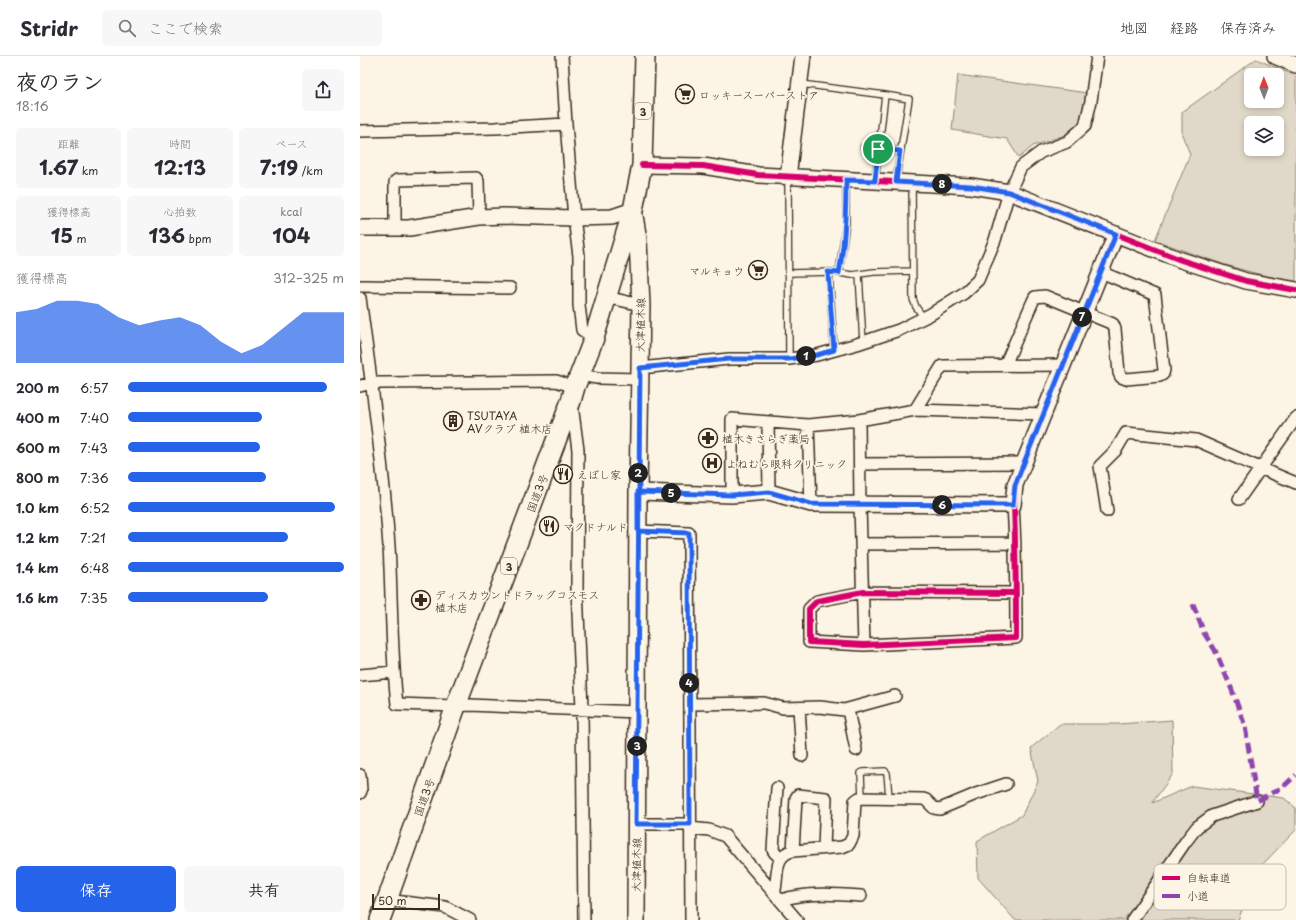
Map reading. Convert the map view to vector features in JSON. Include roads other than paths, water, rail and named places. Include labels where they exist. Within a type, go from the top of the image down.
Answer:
[{"type":"highway","name":"国道3号","points":[[380,920],[456,706],[594,338],[623,248],[633,210],[642,165],[645,56]]},
{"type":"main road","name":"大津植木線","points":[[633,210],[638,240],[641,305],[638,492],[636,920]]},
{"type":"street","points":[[562,56],[566,124],[574,218],[579,256],[579,305],[582,330],[594,338]]},
{"type":"street","points":[[788,177],[803,56]]},
{"type":"street","points":[[360,386],[372,383],[556,381],[575,388],[597,378],[729,359],[789,359],[817,355],[899,330],[924,318],[964,293],[978,280],[994,240],[1009,192],[1021,167],[1041,152],[1067,142],[1085,126],[1091,101],[1097,56]]},
{"type":"street","points":[[1275,56],[1296,65]]},
{"type":"street","points":[[360,131],[496,128],[566,124]]},
{"type":"street","points":[[642,165],[703,166],[758,175],[912,182],[971,186],[1009,192],[1180,260],[1246,281],[1296,290]]},
{"type":"street","points":[[395,228],[395,182],[397,180],[476,178],[478,181],[479,217]]},
{"type":"street","points":[[360,228],[409,228],[479,217],[612,217],[633,210]]},
{"type":"street","points":[[1016,593],[863,592],[816,601],[808,609],[809,642],[864,645],[1016,638],[1016,593],[1015,543],[1013,505],[1015,485],[1116,234]]},
{"type":"street","points":[[1005,365],[1032,300],[1035,297],[1045,296],[1111,322],[1114,326],[1119,373],[1121,377],[1126,379],[1160,376],[1163,374],[1164,370],[1155,295],[1100,272]]},
{"type":"street","points":[[360,286],[510,288]]},
{"type":"street","points":[[606,297],[641,305]]},
{"type":"street","points":[[360,298],[383,468],[384,501],[389,545],[394,672],[397,704],[470,705],[637,712]]},
{"type":"street","points":[[915,410],[942,366],[1063,365]]},
{"type":"street","points":[[575,388],[578,450],[577,588],[582,709],[584,920]]},
{"type":"street","points":[[732,495],[732,419],[808,425],[859,420],[915,410],[1044,414]]},
{"type":"street","points":[[1239,499],[1260,468],[1292,431],[1296,418]]},
{"type":"street","points":[[859,420],[864,645]]},
{"type":"street","points":[[768,422],[769,492]]},
{"type":"street","points":[[808,425],[811,504]]},
{"type":"street","points":[[1107,510],[1100,466],[1116,450],[1126,432],[1196,440],[1296,483]]},
{"type":"street","points":[[860,464],[1024,463]]},
{"type":"street","points":[[638,492],[732,495],[769,492],[811,504],[1013,505]]},
{"type":"street","points":[[638,531],[689,533],[691,920]]},
{"type":"street","points":[[862,544],[1015,543]]},
{"type":"street","points":[[360,675],[394,672]]},
{"type":"street","points":[[690,704],[764,703],[783,708],[820,707],[848,710],[895,696]]},
{"type":"street","points":[[799,708],[802,756]]},
{"type":"street","points":[[848,710],[856,750]]},
{"type":"street","points":[[360,774],[360,793]]},
{"type":"street","points":[[774,892],[776,887],[777,870],[781,858],[786,853],[793,851],[842,847],[849,844],[853,836],[856,801],[859,798],[924,799],[934,808],[940,809],[976,794],[1006,784]]},
{"type":"street","points":[[777,788],[773,850],[774,853],[781,858]]},
{"type":"street","points":[[793,851],[796,798],[798,795],[826,798],[824,848]]},
{"type":"street","points":[[1170,864],[1197,827],[1212,816],[1257,801]]},
{"type":"street","points":[[636,824],[690,826],[709,830],[725,836],[797,920]]},
{"type":"street","points":[[1132,920],[1154,888]]},
{"type":"street","points":[[781,900],[796,896],[814,894],[861,896]]},
{"type":"street","points":[[386,900],[445,907],[470,920]]},
{"type":"lane","points":[[799,84],[908,99],[896,182]]},
{"type":"lane","points":[[875,181],[885,95]]},
{"type":"lane","points":[[864,146],[900,151]]},
{"type":"lane","points":[[788,177],[789,359]]},
{"type":"lane","points":[[839,273],[846,223],[846,180]]},
{"type":"lane","points":[[912,182],[913,298],[924,318]]},
{"type":"lane","points":[[788,273],[828,272],[859,275],[874,272],[912,272]]},
{"type":"lane","points":[[828,272],[834,350]]},
{"type":"lane","points":[[859,275],[863,342]]},
{"type":"lane","points":[[862,798],[861,773],[884,771],[887,773],[890,798]]},
{"type":"place","name":"ロッキースーパーストア","points":[[685,94]]},
{"type":"place","name":"マルキョウ","points":[[758,270]]},
{"type":"place","name":"TSUTAYA AVクラブ 植木店","points":[[453,421]]},
{"type":"place","name":"植木きさらぎ薬局","points":[[708,438]]},
{"type":"place","name":"よねむら眼科クリニック","points":[[712,463]]},
{"type":"place","name":"えぼし家","points":[[563,474]]},
{"type":"place","name":"マクドナルド","points":[[549,526]]},
{"type":"place","name":"ディスカウントドラッグコスモス 植木店","points":[[421,600]]}]
